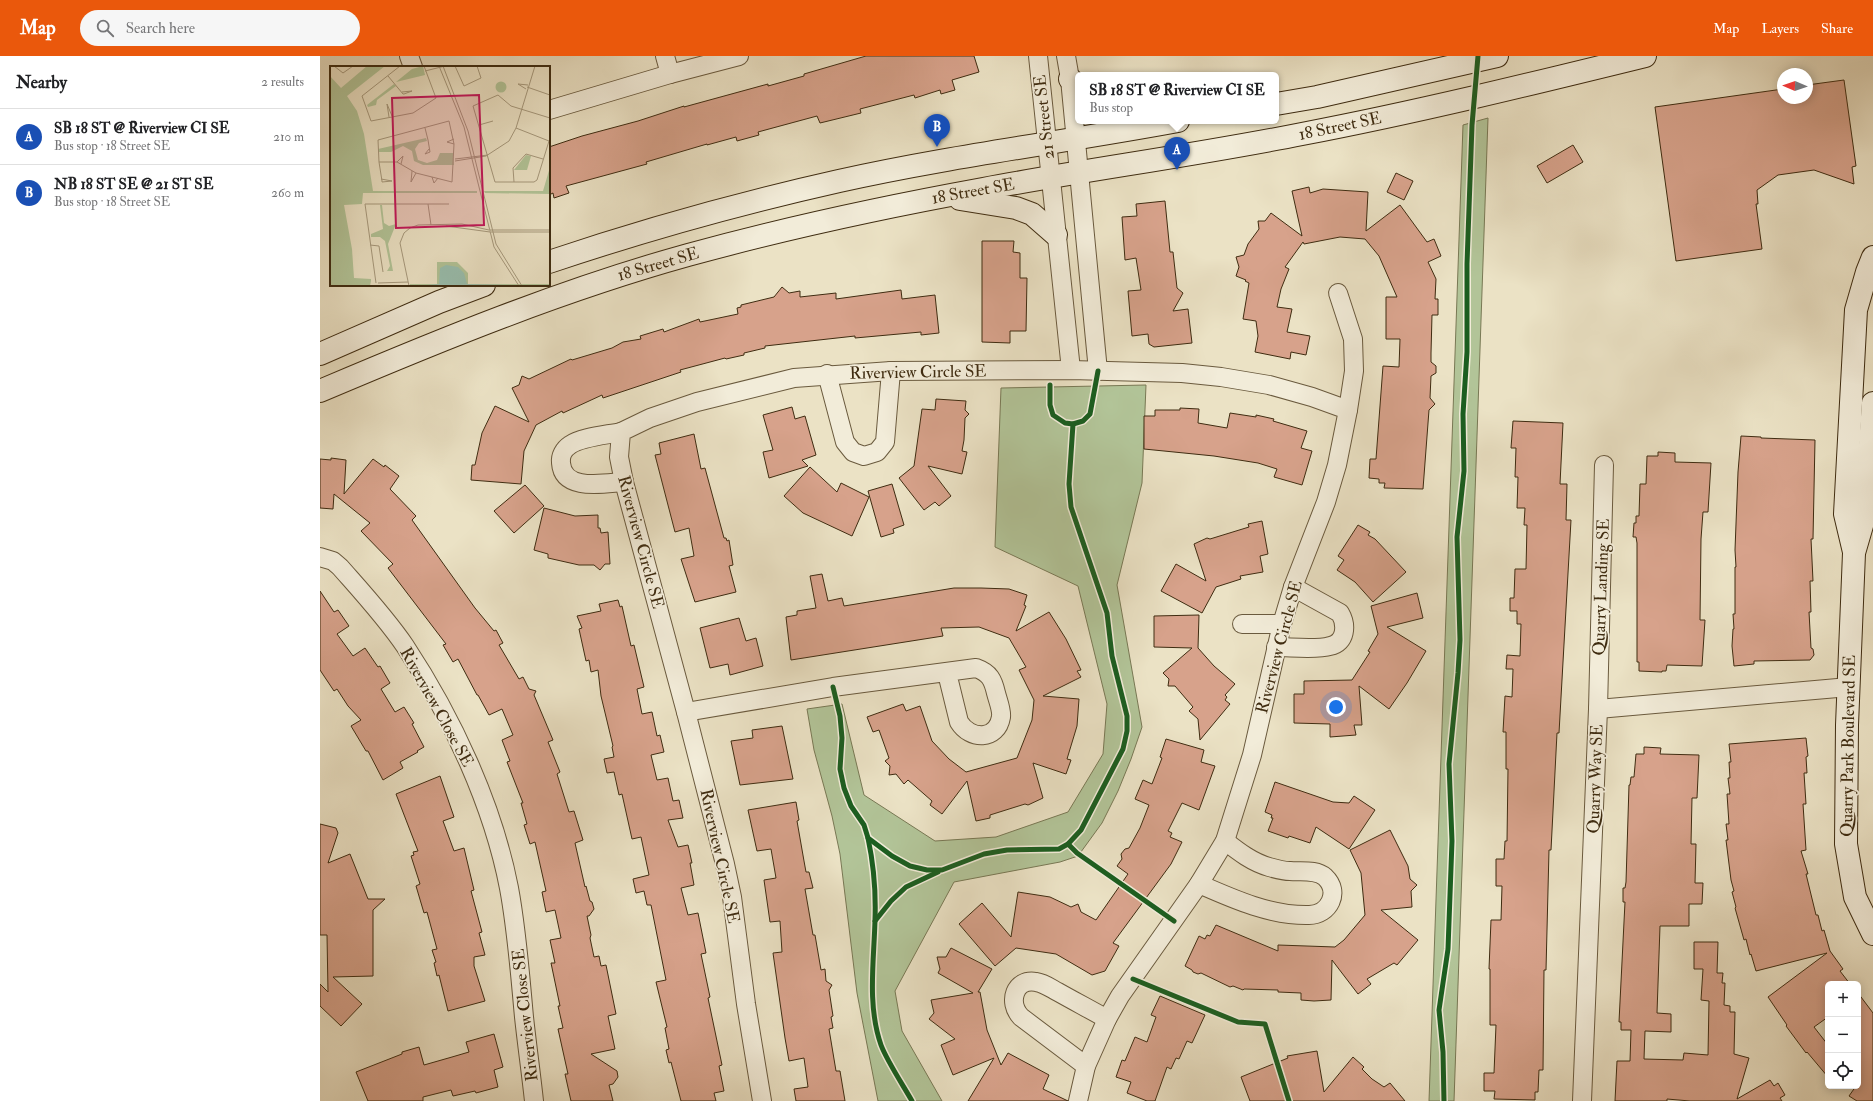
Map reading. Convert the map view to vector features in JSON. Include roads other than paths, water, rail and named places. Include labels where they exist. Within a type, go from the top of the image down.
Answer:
[{"type":"main road","name":"18 Street SE","points":[[1279,103],[1317,97],[1497,56]]},
{"type":"main road","name":"18 Street SE","points":[[320,391],[424,346],[535,304],[617,276],[688,255],[837,217],[938,197],[1302,134],[1474,97],[1645,56]]},
{"type":"main road","name":"18 Street SE","points":[[550,262],[678,222],[840,181],[960,157],[1160,124]]},
{"type":"main road","points":[[938,197],[1016,208],[1032,214],[1056,235]]},
{"type":"main road","name":"Quarry Park Boulevard SE","points":[[1854,553],[1845,514],[1856,310],[1873,257]]},
{"type":"main road","points":[[320,354],[439,302],[481,286]]},
{"type":"main road","name":"Quarry Park Boulevard SE","points":[[1873,403],[1865,515],[1854,553],[1849,687],[1846,844],[1855,897],[1873,934]]},
{"type":"street","points":[[409,56],[413,66]]},
{"type":"street","points":[[665,56],[670,74]]},
{"type":"street","points":[[550,110],[670,74],[739,56]]},
{"type":"street","name":"21 Street SE","points":[[1038,56],[1050,178]]},
{"type":"street","name":"21 Street SE","points":[[1066,56],[1074,83],[1075,138],[1079,173]]},
{"type":"street","points":[[1079,173],[1098,371]]},
{"type":"street","points":[[1050,178],[1070,370]]},
{"type":"street","points":[[1338,293],[1353,339],[1354,371],[1348,410]]},
{"type":"street","name":"Riverview Circle SE","points":[[762,1101],[746,1004],[727,871],[624,482],[619,457],[621,432],[650,418],[697,402],[794,378],[827,374],[891,371],[1070,370],[1182,373],[1221,377],[1269,385],[1348,410],[1339,458],[1328,495],[1293,587],[1282,624],[1252,755],[1225,841],[1199,884],[1120,996],[1107,1019],[1086,1066],[1078,1101]]},
{"type":"street","points":[[827,374],[845,442],[853,452],[864,456],[877,452],[885,442],[891,371]]},
{"type":"street","points":[[621,432],[575,442],[564,451],[561,464],[565,475],[575,482],[624,482]]},
{"type":"street","name":"Quarry Landing SE","points":[[1598,709],[1604,465]]},
{"type":"street","name":"Riverview Close SE","points":[[320,557],[333,561],[340,567],[380,613],[405,646],[440,704],[475,776],[501,854],[509,888],[517,939],[534,1101]]},
{"type":"street","points":[[1276,647],[1330,646],[1340,641],[1345,631],[1345,625],[1340,613],[1293,587]]},
{"type":"street","points":[[1242,624],[1282,624]]},
{"type":"street","points":[[686,712],[833,687],[947,673]]},
{"type":"street","name":"Quarry Way SE","points":[[1582,1101],[1598,709],[1849,687]]},
{"type":"street","points":[[1199,884],[1239,902],[1291,914],[1316,915],[1327,908],[1331,902],[1332,888],[1324,876],[1317,873],[1288,871],[1267,866],[1247,858],[1225,841]]},
{"type":"street","points":[[1086,1066],[1021,1017],[1014,1007],[1014,995],[1022,985],[1028,982],[1041,983],[1107,1019]]},
{"type":"place","name":"NB 18 ST SE @ 21 ST SE","points":[[937,147]]},
{"type":"place","name":"SB 18 ST @ Riverview CI SE","points":[[1177,170]]}]
